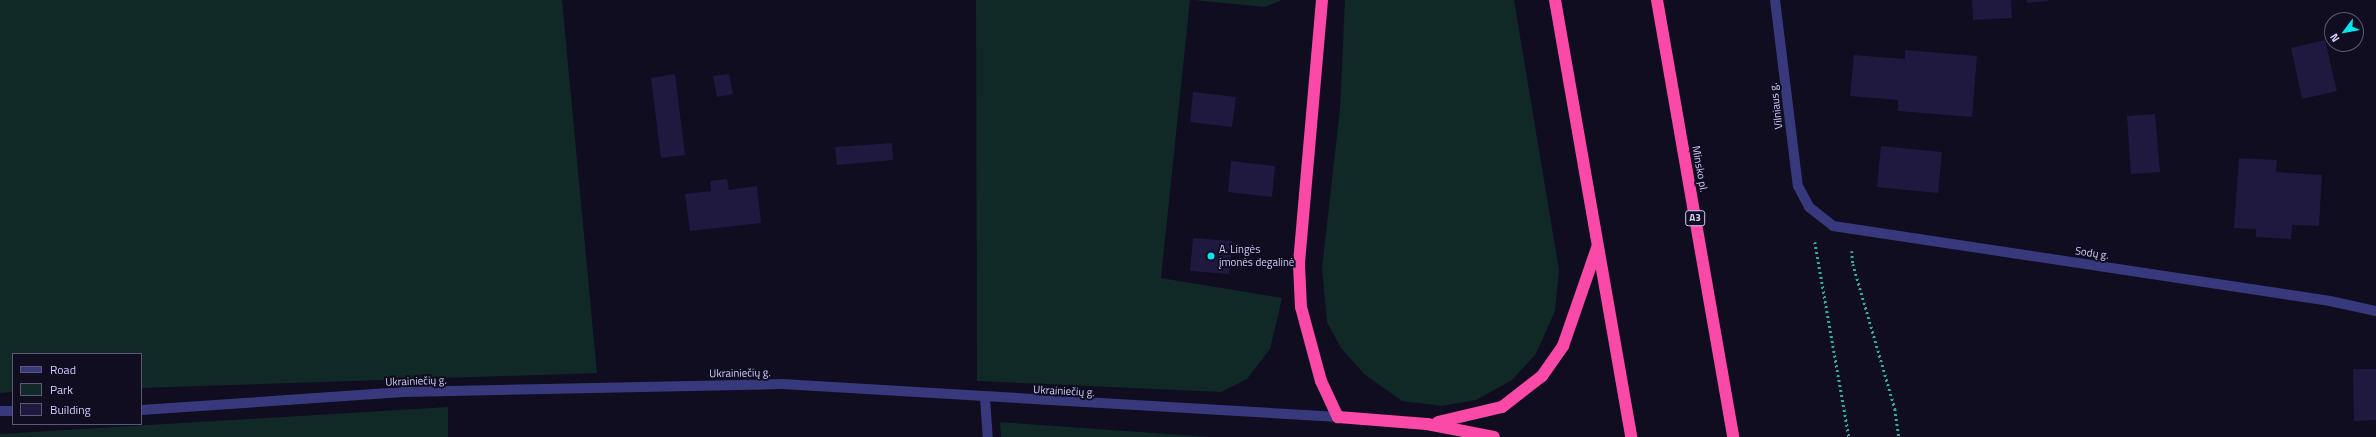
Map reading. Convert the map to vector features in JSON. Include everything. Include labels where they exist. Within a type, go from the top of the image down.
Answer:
[{"type":"highway","points":[[1322,0],[1299,265],[1300,300],[1308,345],[1338,417],[1427,424],[1494,437]]},
{"type":"highway","points":[[1555,0],[1631,437]]},
{"type":"highway","name":"Minsko pl.","points":[[1657,0],[1733,437]]},
{"type":"highway","points":[[1427,424],[1463,419],[1502,407],[1542,376],[1563,346],[1598,246]]},
{"type":"street","name":"Vilniaus g.","points":[[1775,0],[1798,186],[1809,207]]},
{"type":"street","name":"Sodų g.","points":[[1809,207],[1833,226],[1852,230],[2330,301],[2376,311]]},
{"type":"street","name":"Ukrainiečių g.","points":[[142,410],[403,392],[782,384],[985,398],[1338,417]]},
{"type":"street","points":[[985,398],[988,437]]},
{"type":"street","points":[[0,411],[12,411]]},
{"type":"path","points":[[1809,207],[1849,437]]},
{"type":"path","points":[[1852,230],[1853,264],[1895,409],[1899,437]]},
{"type":"green space","points":[[0,0],[562,0],[597,373],[142,388],[142,353],[12,353],[12,392],[0,393]]},
{"type":"green space","points":[[976,0],[1190,0],[1161,278],[1282,298],[1270,349],[1247,379],[1221,392],[977,381]]},
{"type":"green space","points":[[1193,0],[1282,0],[1265,7]]},
{"type":"green space","points":[[1345,0],[1514,0],[1559,270],[1555,311],[1536,354],[1512,380],[1476,400],[1442,406],[1402,401],[1364,374],[1341,348],[1327,322],[1322,268],[1340,109]]},
{"type":"green space","points":[[448,407],[448,437],[0,437],[0,434]]},
{"type":"green space","points":[[1000,422],[1211,437],[1001,437]]},
{"type":"building","points":[[1972,0],[2011,0],[2012,18],[1973,20]]},
{"type":"building","points":[[2026,0],[2048,0],[2048,1],[2027,3]]},
{"type":"building","points":[[2324,40],[2324,52],[2328,52],[2337,91],[2302,99],[2291,48]]},
{"type":"building","points":[[1905,50],[1977,56],[1972,117],[1898,111],[1898,100],[1850,96],[1854,55],[1905,59]]},
{"type":"building","points":[[675,74],[685,155],[661,158],[651,78]]},
{"type":"building","points":[[729,74],[733,94],[717,97],[713,76]]},
{"type":"building","points":[[1193,92],[1236,97],[1232,127],[1190,122]]},
{"type":"building","points":[[2155,114],[2160,172],[2131,174],[2127,116]]},
{"type":"building","points":[[892,143],[893,160],[837,165],[835,147]]},
{"type":"building","points":[[1881,146],[1942,152],[1938,193],[1877,187]]},
{"type":"building","points":[[2239,158],[2277,160],[2276,172],[2322,175],[2319,226],[2292,225],[2291,239],[2256,237],[2256,229],[2234,228]]},
{"type":"building","points":[[1231,161],[1275,166],[1272,197],[1228,192]]},
{"type":"building","points":[[727,179],[729,190],[757,186],[761,223],[690,231],[685,194],[711,191],[710,181]]},
{"type":"building","name":"A. Lingės įmonės degalinė","points":[[1193,238],[1232,241],[1229,274],[1190,271]]},
{"type":"building","points":[[2353,369],[2376,369],[2376,420],[2354,421]]},
{"type":"place","name":"A. Lingės įmonės degalinė","points":[[1211,256]]}]
